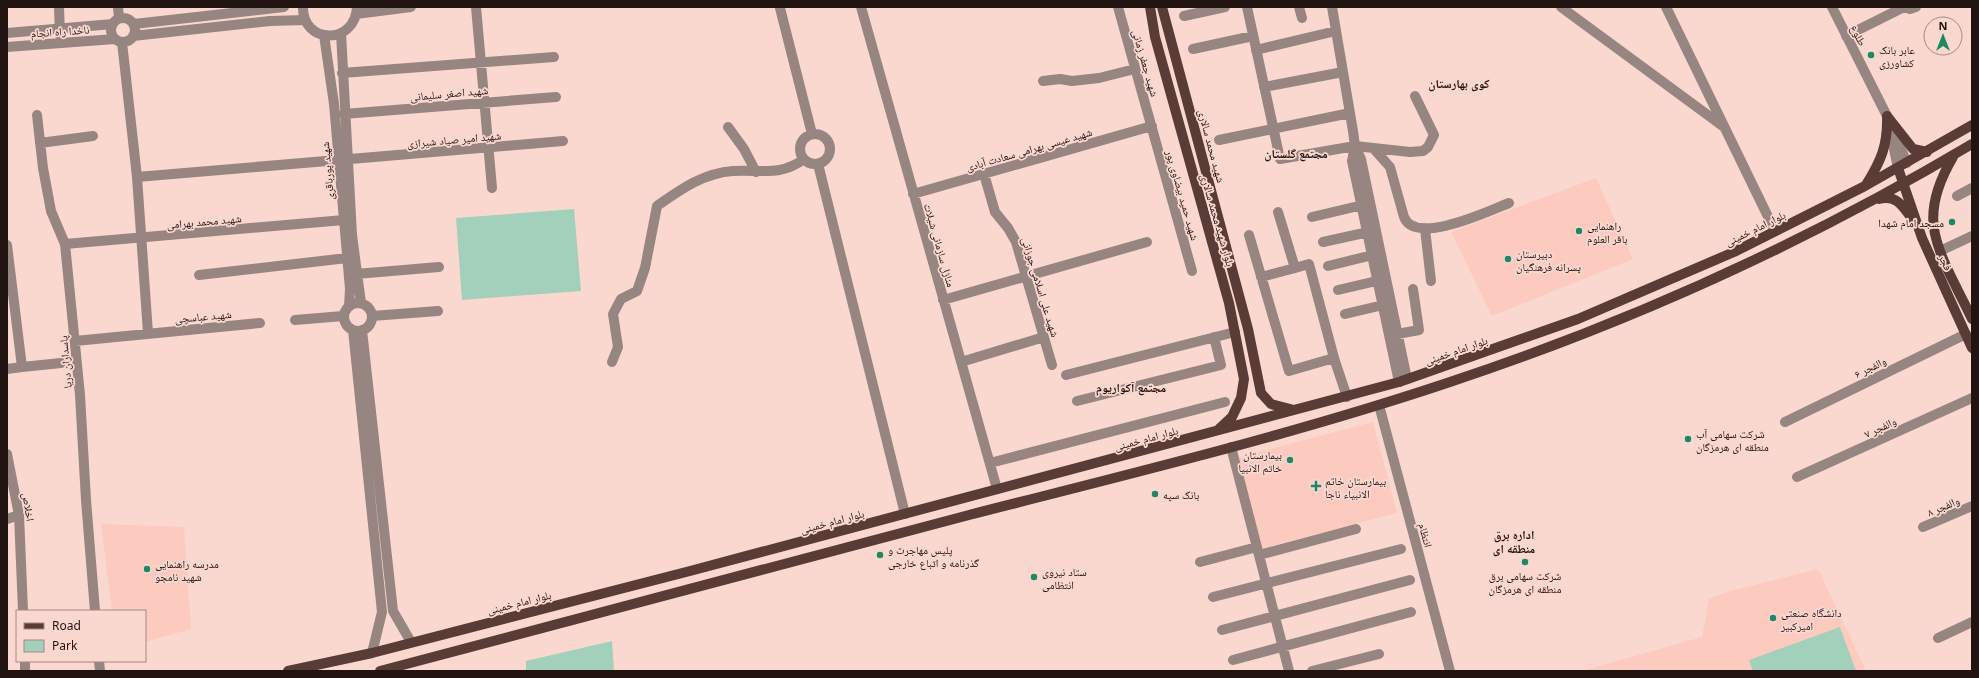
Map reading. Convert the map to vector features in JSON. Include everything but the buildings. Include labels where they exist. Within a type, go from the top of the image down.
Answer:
[{"type":"main road","name":"بلوار شهید محمد سالاری","points":[[1150,7],[1155,37],[1235,332],[1244,380],[1241,398],[1232,417],[1226,424],[1215,432]]},
{"type":"main road","name":"شهید محمد سالاری","points":[[1162,7],[1248,329],[1262,393],[1271,404],[1296,411]]},
{"type":"main road","points":[[1887,116],[1913,149],[1927,152]]},
{"type":"main road","points":[[1866,186],[1878,165],[1884,150],[1887,132],[1887,116]]},
{"type":"main road","name":"بلوار امام خمینی","points":[[288,671],[372,652],[690,571],[1296,411],[1403,381],[1578,319],[1734,252],[1866,186],[1972,125]]},
{"type":"main road","points":[[380,671],[400,668],[1230,447],[1379,405],[1453,382],[1583,335],[1741,266],[1913,179],[1972,144]]},
{"type":"main road","name":"فجر","points":[[1953,156],[1946,168],[1937,193],[1934,207],[1934,232],[1940,251],[1972,319]]},
{"type":"main road","points":[[1903,166],[1913,179]]},
{"type":"main road","name":"فجر","points":[[1903,166],[1904,183],[1922,238],[1972,348]]},
{"type":"main road","points":[[1866,203],[1884,198],[1894,199],[1901,204],[1917,224]]},
{"type":"main road","points":[[1922,238],[1924,233],[1927,231],[1934,232]]},
{"type":"main road","points":[[1235,332],[1248,329]]},
{"type":"main road","points":[[690,571],[696,588]]},
{"type":"street","points":[[59,7],[61,43]]},
{"type":"street","points":[[118,7],[116,21],[111,32],[118,41],[137,177],[148,333]]},
{"type":"street","points":[[134,24],[284,7]]},
{"type":"street","points":[[303,7],[305,20],[313,30],[324,36],[341,34],[354,22],[357,11],[411,7]]},
{"type":"street","points":[[476,7],[492,188]]},
{"type":"street","name":"منازل سازمانی شیلات","points":[[861,7],[943,300],[998,489]]},
{"type":"street","name":"شهید جعفر زمانی","points":[[1118,7],[1152,126]]},
{"type":"street","points":[[1184,16],[1224,7]]},
{"type":"street","points":[[1247,7],[1280,159],[1355,146],[1410,152],[1423,151],[1428,147],[1434,134],[1415,96]]},
{"type":"street","points":[[1299,7],[1302,18]]},
{"type":"street","points":[[1332,7],[1355,146],[1361,159],[1366,204],[1403,381]]},
{"type":"street","points":[[1561,7],[1725,128]]},
{"type":"street","points":[[1666,7],[1775,231]]},
{"type":"street","name":"طلوع","points":[[1832,7],[1887,116],[1903,166]]},
{"type":"street","points":[[1846,36],[1904,7],[1910,9],[1916,7]]},
{"type":"street","points":[[780,8],[812,134]]},
{"type":"street","points":[[235,13],[237,25]]},
{"type":"street","points":[[186,18],[187,30]]},
{"type":"street","points":[[116,21],[128,19],[134,24],[135,33],[130,40],[118,41]]},
{"type":"street","points":[[133,36],[270,21],[305,20]]},
{"type":"street","name":"ناخدا راه انجام","points":[[7,33],[60,30],[116,21]]},
{"type":"street","points":[[1256,50],[1336,31]]},
{"type":"street","name":"شهید پورباقری","points":[[341,34],[342,73],[339,104],[344,114],[344,220],[350,289],[349,306]]},
{"type":"street","name":"شهید پورباقری","points":[[324,36],[339,104],[343,160],[356,274],[361,303]]},
{"type":"street","points":[[1193,49],[1253,36]]},
{"type":"street","name":"ناخدا راه انجام","points":[[7,47],[118,41]]},
{"type":"street","points":[[342,73],[554,57]]},
{"type":"street","points":[[1043,81],[1060,79],[1072,81],[1098,78],[1135,68]]},
{"type":"street","points":[[1264,87],[1343,72]]},
{"type":"street","name":"شهید اصغر سلیمانی","points":[[344,114],[556,97]]},
{"type":"street","points":[[1219,140],[1273,127],[1350,113]]},
{"type":"street","name":"پاسداران دریا","points":[[37,115],[51,211],[65,244],[75,341],[95,610]]},
{"type":"street","points":[[728,126],[744,149],[756,172]]},
{"type":"street","name":"شهید عیسی بهرامی سعادت آبادی","points":[[913,194],[1152,126]]},
{"type":"street","name":"شهید حمید بیضاوی پور","points":[[1152,126],[1192,271]]},
{"type":"street","points":[[812,134],[821,134],[829,141],[831,146],[827,159],[818,164],[808,163],[801,155],[800,144],[807,136],[812,134]]},
{"type":"street","points":[[40,142],[93,136]]},
{"type":"street","name":"شهید امیر صیاد شیرازی","points":[[137,177],[489,148],[563,140]]},
{"type":"street","points":[[1373,148],[1390,167],[1406,222],[1414,228],[1445,226],[1509,203]]},
{"type":"street","points":[[612,362],[618,347],[613,314],[621,299],[637,292],[645,268],[656,206],[687,185],[703,178],[733,171],[776,172],[794,166],[804,159]]},
{"type":"street","points":[[818,164],[905,514]]},
{"type":"street","name":"شهید علی اسلامی جوزانی","points":[[984,174],[993,208],[1012,234],[1052,365]]},
{"type":"street","points":[[1957,196],[1972,188]]},
{"type":"street","points":[[1312,217],[1366,204]]},
{"type":"street","points":[[1278,212],[1295,268]]},
{"type":"street","name":"شهید محمد بهرامی","points":[[65,244],[344,220]]},
{"type":"street","points":[[1425,228],[1430,281]]},
{"type":"street","points":[[1323,242],[1372,231]]},
{"type":"street","points":[[1249,235],[1289,371],[1334,358]]},
{"type":"street","points":[[1940,251],[1972,236]]},
{"type":"street","points":[[943,300],[1147,242]]},
{"type":"street","points":[[7,245],[22,367]]},
{"type":"street","points":[[1328,266],[1377,254]]},
{"type":"street","points":[[199,275],[347,258]]},
{"type":"street","points":[[1261,277],[1309,264],[1334,358],[1347,397]]},
{"type":"street","points":[[356,274],[439,267]]},
{"type":"street","points":[[1338,290],[1382,280]]},
{"type":"street","points":[[1382,280],[1383,305],[1394,335]]},
{"type":"street","points":[[1394,335],[1419,330],[1413,289]]},
{"type":"street","points":[[361,303],[370,310],[372,316],[371,322],[358,330],[344,322],[344,316],[349,306],[361,303]]},
{"type":"street","points":[[1345,314],[1383,305]]},
{"type":"street","points":[[372,316],[438,310]]},
{"type":"street","points":[[295,320],[344,316]]},
{"type":"street","name":"شهید عباسچی","points":[[75,341],[260,323]]},
{"type":"street","points":[[358,330],[365,398],[370,498],[383,569],[393,611],[411,642]]},
{"type":"street","points":[[1066,374],[1235,332]]},
{"type":"street","name":"والفجر ۶","points":[[1785,422],[1966,334]]},
{"type":"street","points":[[961,362],[1044,337]]},
{"type":"street","points":[[1077,401],[1221,365],[1214,337]]},
{"type":"street","points":[[7,369],[61,363]]},
{"type":"street","points":[[365,398],[381,497],[383,569],[382,612],[372,652]]},
{"type":"street","name":"والفجر ۷","points":[[1797,477],[1972,398]]},
{"type":"street","points":[[990,463],[1225,402]]},
{"type":"street","name":"انتظام","points":[[1379,405],[1450,671]]},
{"type":"street","points":[[1230,447],[1289,671]]},
{"type":"street","name":"اخلاص","points":[[7,454],[19,515],[23,610]]},
{"type":"street","points":[[370,498],[381,497]]},
{"type":"street","name":"والفجر ۸","points":[[1923,527],[1972,506]]},
{"type":"street","points":[[7,519],[19,515]]},
{"type":"street","points":[[1200,562],[1258,551],[1356,529]]},
{"type":"street","points":[[1213,597],[1267,585],[1402,549]]},
{"type":"street","points":[[1222,630],[1410,580]]},
{"type":"street","points":[[1233,660],[1283,648],[1411,612]]},
{"type":"street","points":[[1938,638],[1972,622]]},
{"type":"street","points":[[1312,671],[1379,654]]},
{"type":"shaded area","points":[[1596,178],[1633,259],[1492,316],[1451,232]]},
{"type":"shaded area","name":"بیمارستان خاتم الانبیاء ناجا","points":[[1373,422],[1397,513],[1260,549],[1236,458]]},
{"type":"shaded area","name":"مدرسه راهنمایی شهید نامجو","points":[[101,524],[184,527],[191,629],[146,642],[146,610],[112,610]]},
{"type":"shaded area","name":"دانشگاه صنعتی امیرکبیر","points":[[1818,569],[1866,671],[1582,671],[1702,637],[1709,599],[1730,591]]},
{"type":"green space","points":[[574,209],[581,291],[462,300],[456,218]]},
{"type":"green space","points":[[1840,627],[1856,671],[1753,671],[1749,660]]},
{"type":"green space","points":[[612,641],[614,671],[526,671],[526,661]]},
{"type":"place","name":"عابر بانک کشاورزی","points":[[1871,55]]},
{"type":"place","name":"مسجد امام شهدا","points":[[1952,222]]},
{"type":"place","name":"راهنمایی باقر العلوم","points":[[1579,231]]},
{"type":"place","name":"دبیرستان پسرانه فرهنگیان","points":[[1508,259]]},
{"type":"place","name":"شرکت سهامی آب منطقه ای هرمزگان","points":[[1688,439]]},
{"type":"place","name":"بیمارستان خاتم الانبیا","points":[[1290,460]]},
{"type":"place","name":"بیمارستان خاتم الانبیاء ناجا","points":[[1316,486]]},
{"type":"place","name":"بانک سپه","points":[[1155,494]]},
{"type":"place","name":"پلیس مهاجرت و گذرنامه و اتباع خارجى","points":[[880,555]]},
{"type":"place","name":"شرکت سهامی برق منطقه ای هرمزگان","points":[[1525,562]]},
{"type":"place","name":"مدرسه راهنمایی شهید نامجو","points":[[147,569]]},
{"type":"place","name":"ستاد نیروی انتظامی","points":[[1034,577]]},
{"type":"place","name":"دانشگاه صنعتی امیرکبیر","points":[[1773,618]]},
{"type":"district","name":"کوی بهارستان","points":[[1459,83]]},
{"type":"district","name":"مجتمع گلستان","points":[[1296,153]]},
{"type":"district","name":"مجتمع آکواریوم","points":[[1131,387]]},
{"type":"district","name":"اداره برق منطقه ای","points":[[1514,541]]}]
